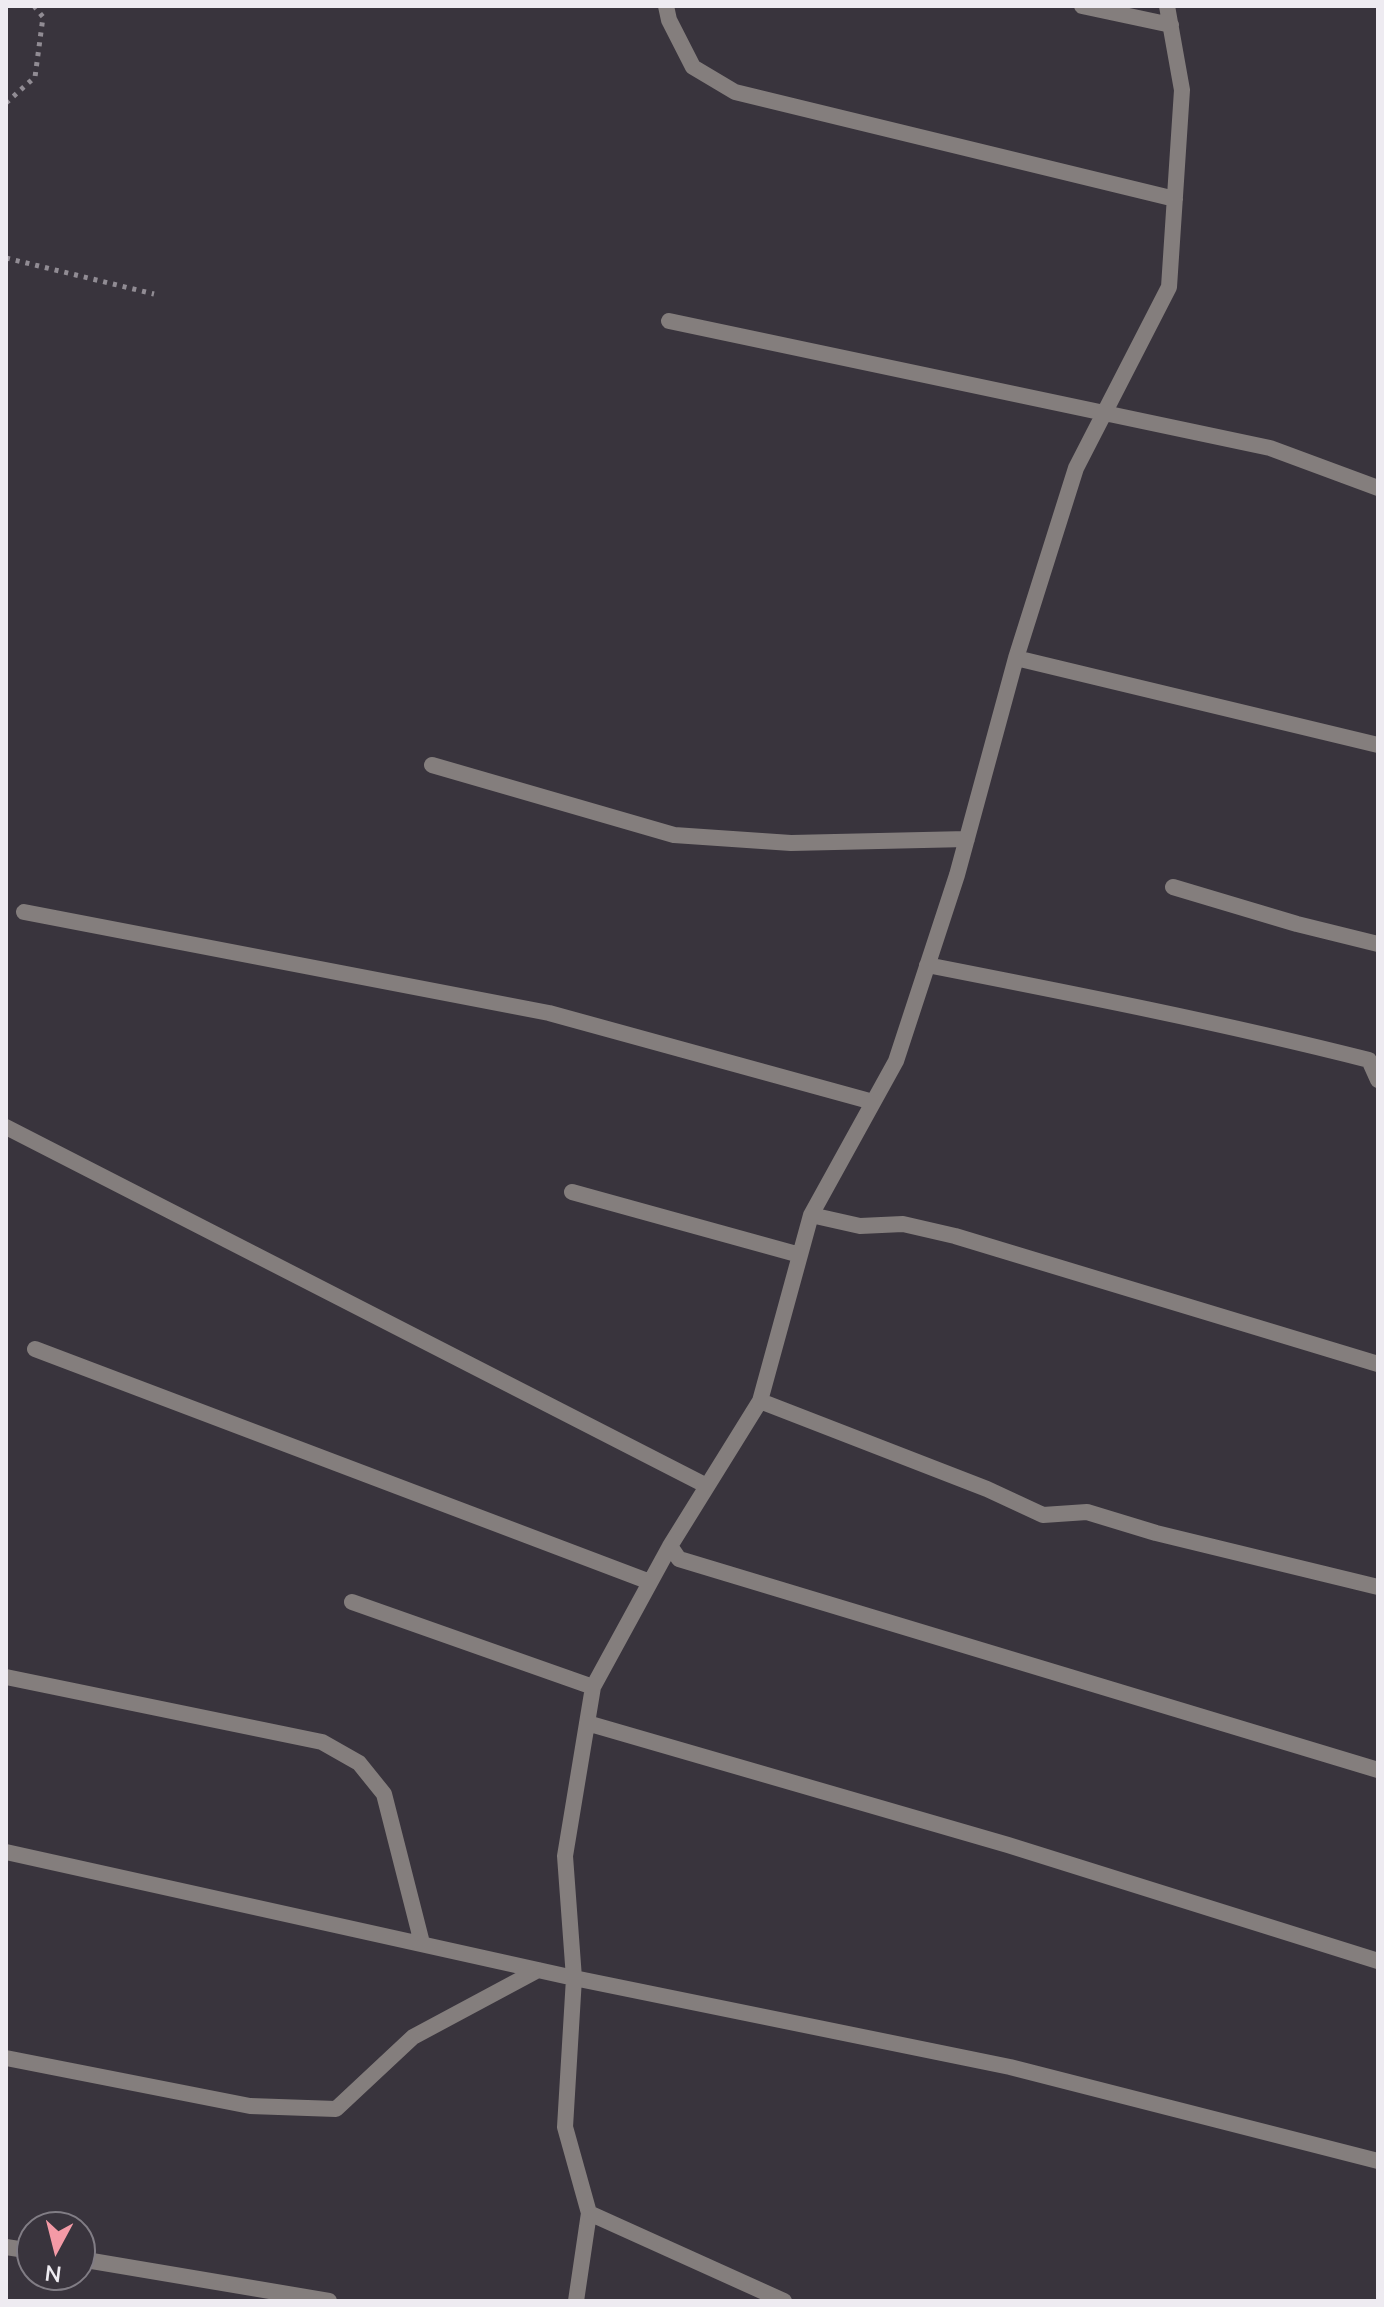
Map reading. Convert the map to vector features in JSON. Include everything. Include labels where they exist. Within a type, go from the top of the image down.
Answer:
[{"type":"street","points":[[666,6],[669,20],[693,67],[735,92],[1175,199]]},
{"type":"street","points":[[1082,6],[1171,25]]},
{"type":"street","points":[[576,2301],[589,2213],[565,2127],[574,1978],[565,1856],[593,1687],[670,1546],[760,1401],[811,1215],[896,1061],[967,839],[1016,658],[1076,468],[1169,287],[1182,90],[1167,6]]},
{"type":"street","points":[[669,321],[1270,448],[1378,488]]},
{"type":"street","points":[[1016,658],[1378,745]]},
{"type":"street","points":[[432,765],[674,835],[791,843],[967,839]]},
{"type":"street","points":[[1173,887],[1297,924],[1378,944]]},
{"type":"street","points":[[24,912],[549,1013],[873,1102]]},
{"type":"street","points":[[927,965],[1369,1060],[1378,1080]]},
{"type":"street","points":[[6,1127],[707,1486]]},
{"type":"street","points":[[572,1192],[800,1255]]},
{"type":"street","points":[[811,1215],[860,1226],[903,1224],[955,1236],[1378,1364]]},
{"type":"street","points":[[35,1349],[650,1582]]},
{"type":"street","points":[[760,1401],[987,1489],[1043,1515],[1087,1512],[1156,1533],[1378,1587]]},
{"type":"street","points":[[670,1546],[679,1559],[1378,1770]]},
{"type":"street","points":[[352,1602],[593,1687]]},
{"type":"street","points":[[6,1677],[322,1742],[359,1763],[384,1794],[422,1943]]},
{"type":"street","points":[[587,1723],[1008,1845],[1378,1961]]},
{"type":"street","points":[[6,1852],[574,1978],[1010,2067],[1378,2161]]},
{"type":"street","points":[[6,2058],[250,2106],[336,2109],[413,2037],[538,1970]]},
{"type":"street","points":[[589,2213],[784,2301]]},
{"type":"street","points":[[96,2262],[329,2301]]},
{"type":"path","points":[[6,103],[35,77],[43,17],[34,6]]},
{"type":"path","points":[[6,258],[154,294]]}]
